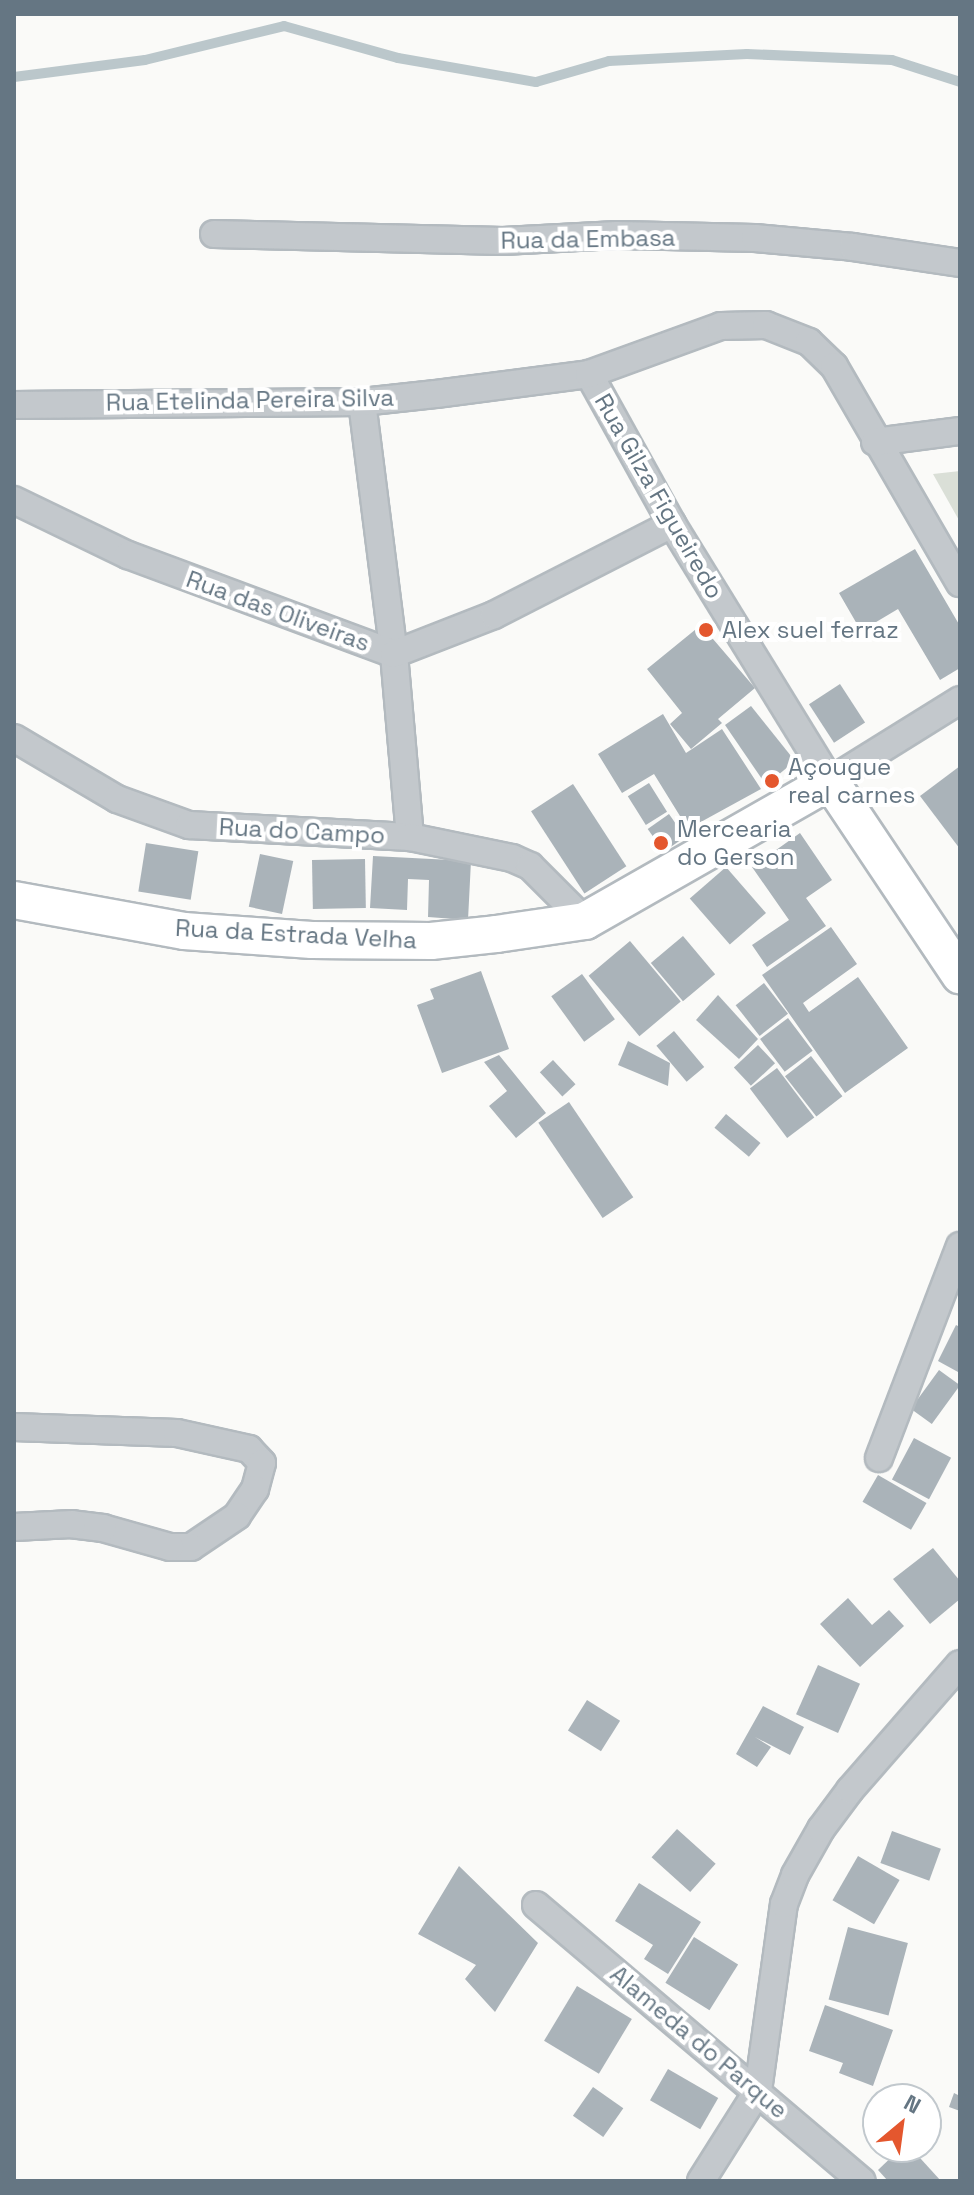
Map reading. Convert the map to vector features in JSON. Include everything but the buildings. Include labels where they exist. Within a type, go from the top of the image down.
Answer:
[{"type":"main road","name":"Rua da Estrada Velha","points":[[14,900],[184,931],[312,940],[431,941],[585,921],[830,781]]},
{"type":"main road","points":[[830,781],[960,975]]},
{"type":"street","name":"Rua da Embasa","points":[[214,234],[503,241],[617,235],[755,238],[853,247],[960,263]]},
{"type":"street","name":"Rua Etelinda Pereira Silva","points":[[14,405],[362,402],[589,374],[721,326],[766,325],[809,342],[834,366],[875,442]]},
{"type":"street","name":"Rua Gilza Figueiredo","points":[[589,374],[672,524],[830,781]]},
{"type":"street","points":[[362,402],[394,654],[410,837]]},
{"type":"street","points":[[960,431],[875,442],[960,583]]},
{"type":"street","name":"Rua das Oliveiras","points":[[14,500],[128,555],[394,654],[494,615],[672,524]]},
{"type":"street","points":[[830,781],[960,700]]},
{"type":"street","name":"Rua do Campo","points":[[14,738],[117,799],[189,825],[410,837],[482,850],[530,866],[585,921]]},
{"type":"street","points":[[879,1458],[960,1246]]},
{"type":"street","points":[[14,1427],[177,1433],[249,1449],[262,1463],[255,1489],[237,1516],[191,1547],[170,1547],[88,1526],[14,1527]]},
{"type":"street","points":[[701,2181],[758,2091],[784,1904],[795,1875],[821,1829],[850,1790],[960,1664]]},
{"type":"street","name":"Alameda do Parque","points":[[536,1905],[862,2181]]},
{"type":"shaded area","points":[[960,471],[960,522],[933,474]]},
{"type":"waterway","points":[[14,77],[145,60],[284,26],[398,58],[536,82],[609,61],[747,54],[892,60],[960,82]]},
{"type":"place","name":"Alex suel ferraz","points":[[706,630]]},
{"type":"place","name":"Açougue real carnes","points":[[772,781]]},
{"type":"place","name":"Mercearia do Gerson","points":[[661,843]]}]
